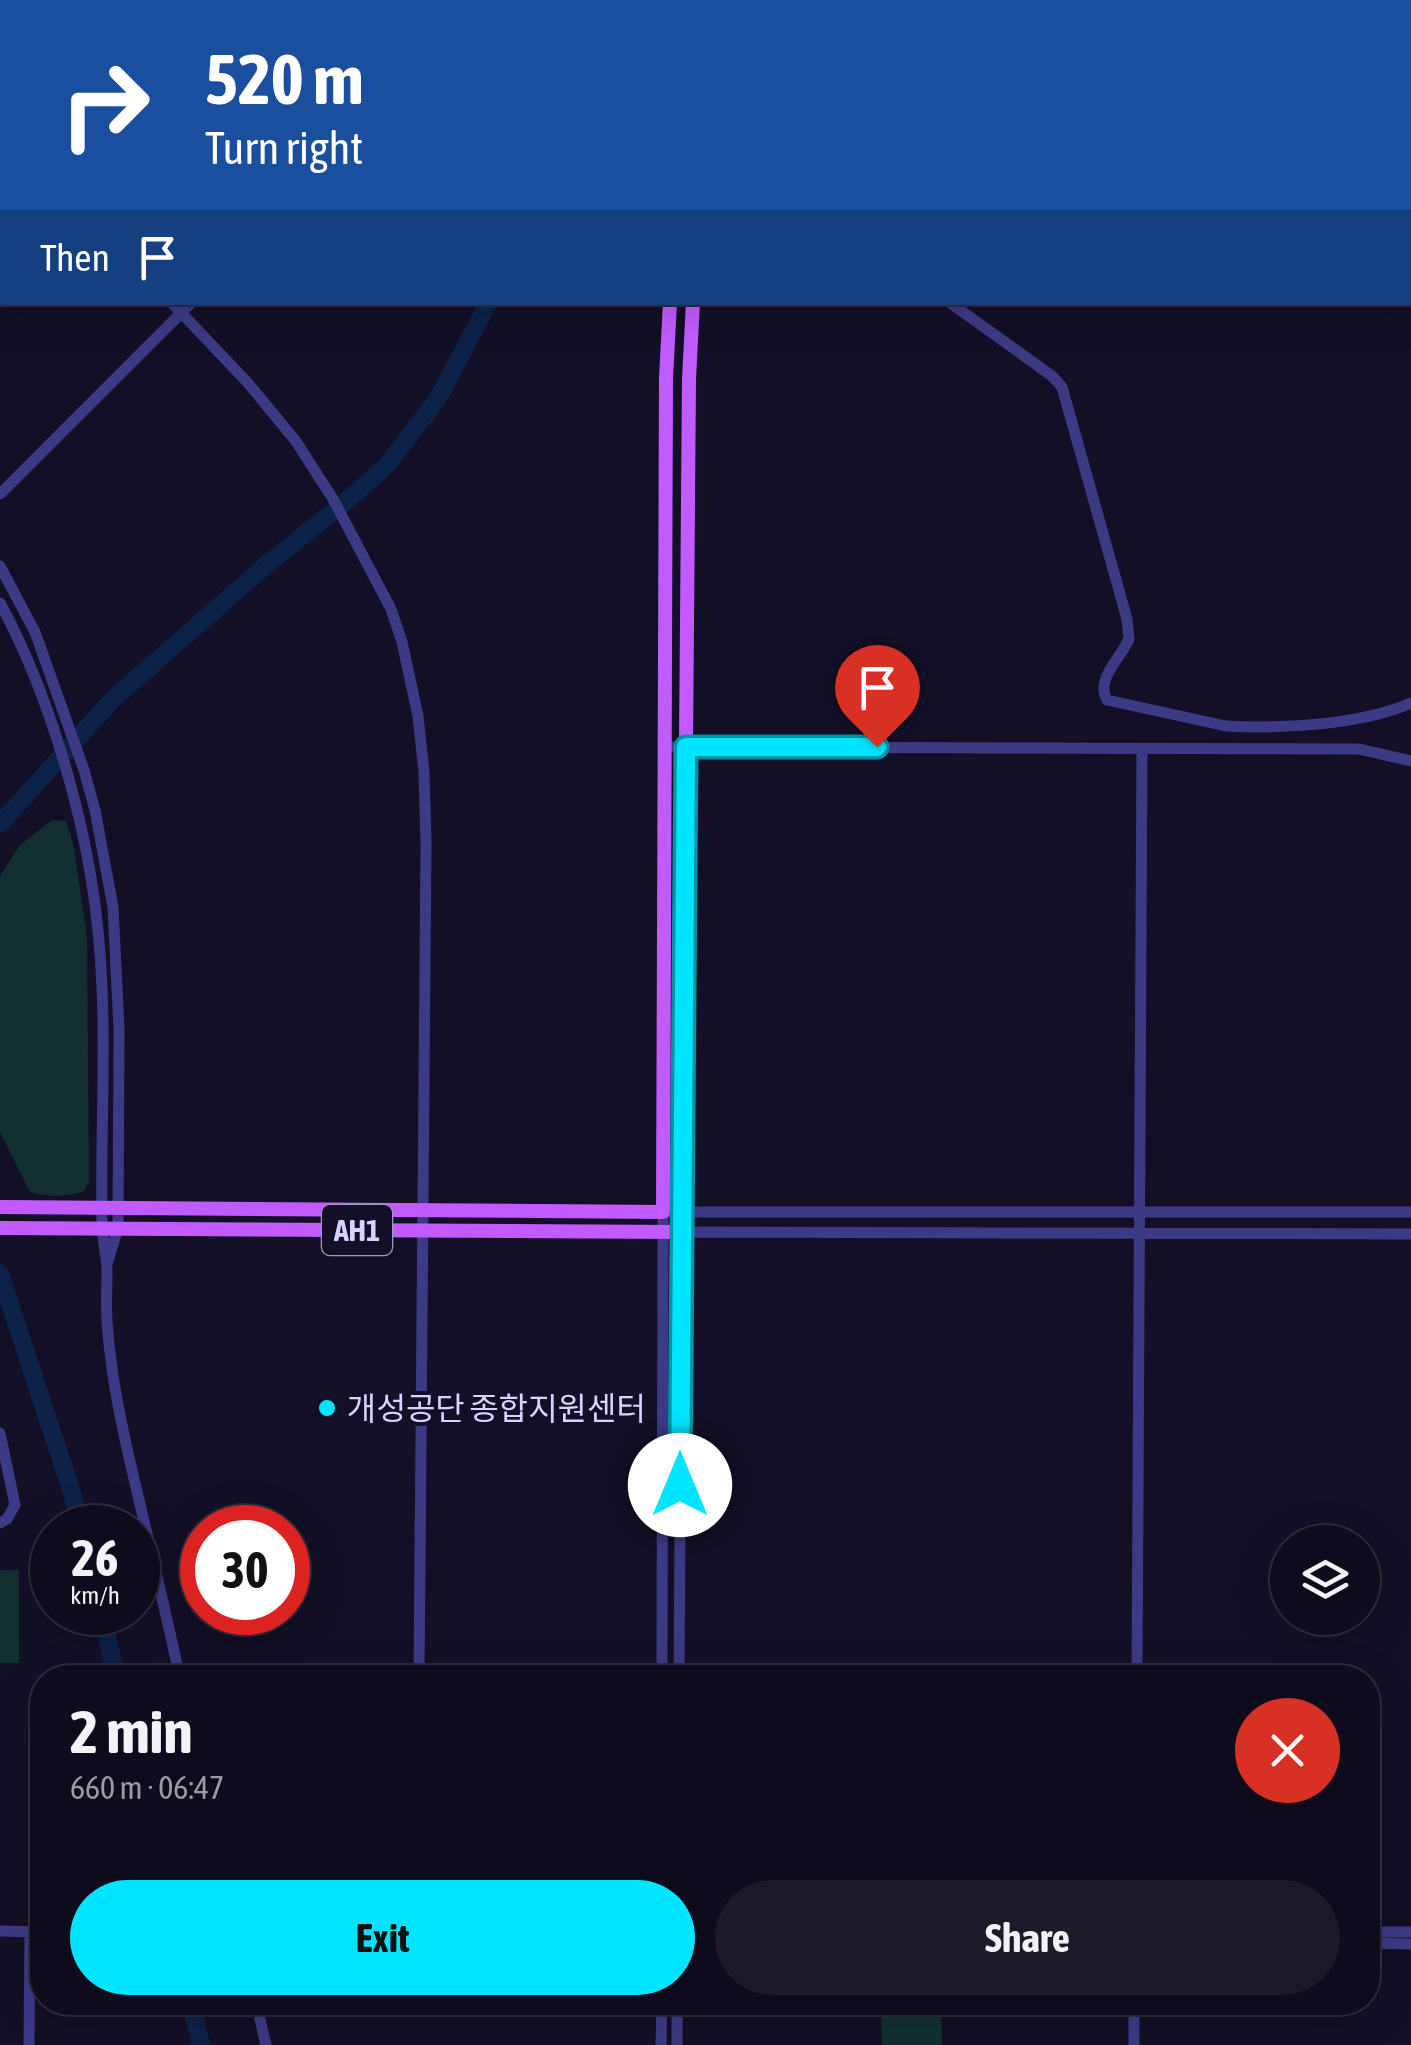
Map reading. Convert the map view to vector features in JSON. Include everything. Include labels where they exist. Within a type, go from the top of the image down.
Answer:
[{"type":"main road","points":[[663,1212],[666,378],[670,305]]},
{"type":"main road","points":[[682,1232],[693,305]]},
{"type":"main road","name":"AH1","points":[[0,1208],[663,1212]]},
{"type":"main road","name":"AH1","points":[[0,1228],[682,1232]]},
{"type":"street","points":[[174,305],[248,383],[316,470],[391,609],[418,716],[426,844],[418,1665]]},
{"type":"street","points":[[0,494],[189,305]]},
{"type":"street","points":[[952,305],[1062,387],[1130,640],[1103,688],[1107,700],[1226,726],[1249,727],[1354,719],[1411,703]]},
{"type":"street","points":[[0,566],[35,632],[70,724],[95,810],[111,894],[119,1028],[106,1317],[122,1429],[177,1665]]},
{"type":"street","points":[[0,603],[19,638],[57,745],[92,887],[100,952],[110,1208]]},
{"type":"street","points":[[665,747],[1359,748],[1411,760]]},
{"type":"street","points":[[1136,1665],[1142,749]]},
{"type":"street","points":[[662,1665],[663,1212],[1411,1212]]},
{"type":"street","points":[[679,1665],[682,1232],[1411,1234]]},
{"type":"street","points":[[0,1432],[15,1505],[0,1523]]},
{"type":"street","points":[[0,1931],[30,1932]]},
{"type":"street","points":[[1380,1932],[1411,1932]]},
{"type":"street","points":[[1380,1943],[1411,1944]]},
{"type":"street","points":[[29,2045],[31,2015]]},
{"type":"street","points":[[259,2015],[266,2045]]},
{"type":"street","points":[[662,2015],[662,2045]]},
{"type":"street","points":[[677,2015],[677,2045]]},
{"type":"street","points":[[1134,2015],[1134,2045]]},
{"type":"green space","points":[[52,820],[66,821],[73,843],[87,936],[89,1181],[84,1191],[57,1196],[30,1192],[0,1132],[0,876],[20,845]]},
{"type":"green space","points":[[0,1570],[19,1570],[19,1663],[0,1663]]},
{"type":"green space","points":[[881,2015],[941,2015],[942,2045],[882,2045]]},
{"type":"waterway","points":[[0,824],[113,699],[387,465],[437,400],[487,305]]},
{"type":"waterway","points":[[0,1273],[75,1505]]},
{"type":"waterway","points":[[107,1635],[114,1665]]},
{"type":"waterway","points":[[194,2015],[201,2045]]},
{"type":"place","name":"개성공단 종합지원센터","points":[[327,1408]]},
{"type":"route","points":[[680,1485],[686,747],[877,747]]}]
